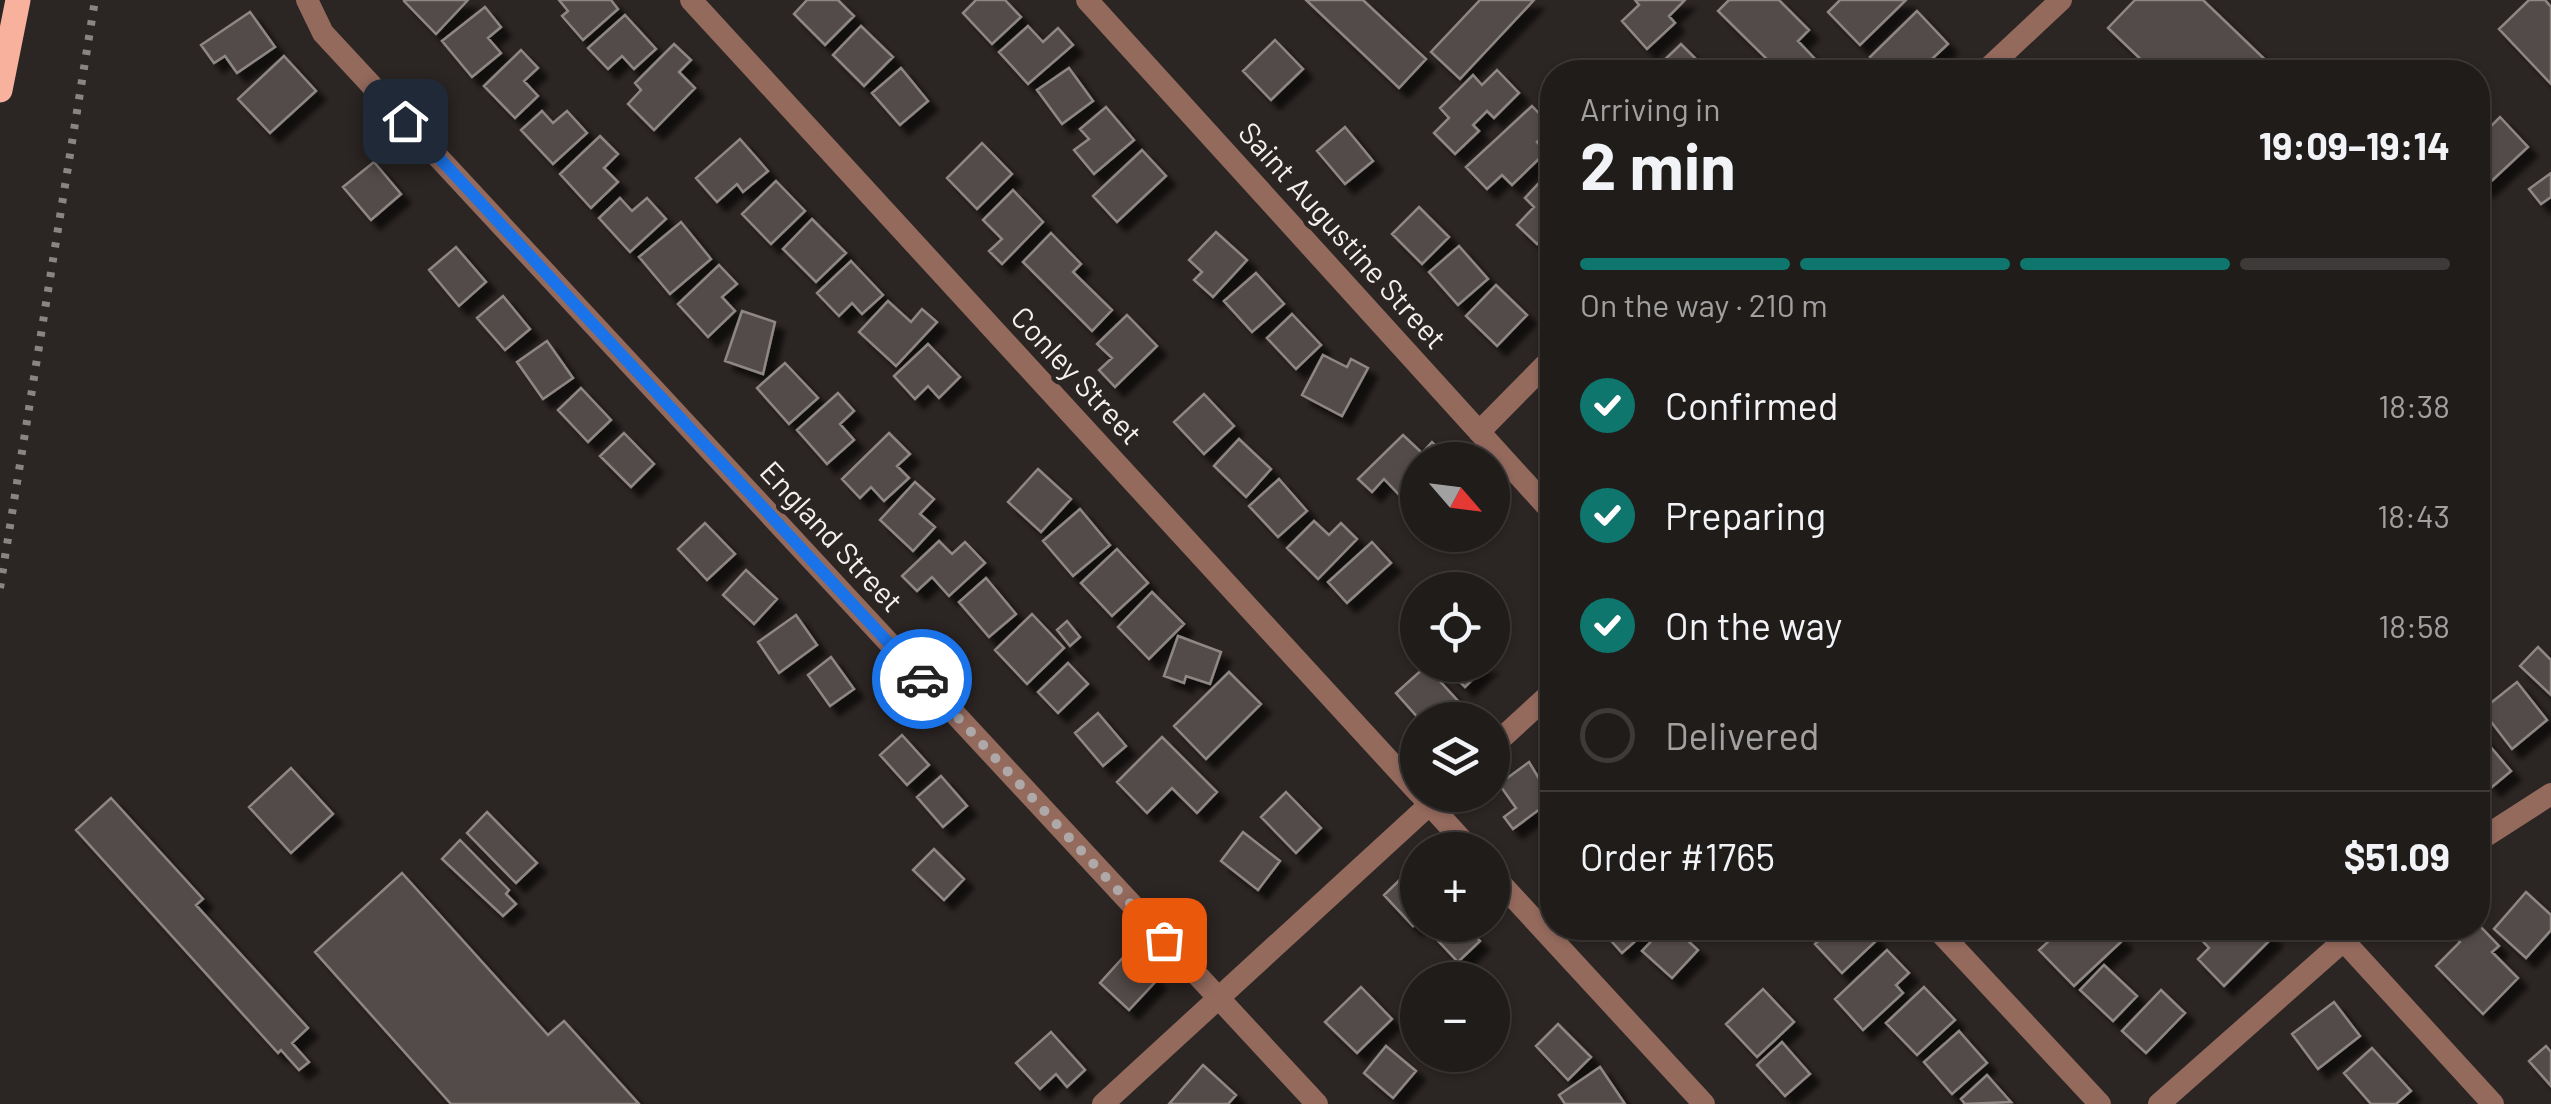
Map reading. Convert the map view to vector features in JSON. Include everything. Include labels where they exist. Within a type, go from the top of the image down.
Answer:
[{"type":"main road","points":[[0,90],[15,6]]},
{"type":"street","name":"Conley Street","points":[[691,0],[1400,768]]},
{"type":"street","name":"Saint Augustine Street","points":[[1087,0],[1540,499]]},
{"type":"street","points":[[1997,60],[2061,0]]},
{"type":"street","name":"England Street","points":[[308,3],[323,33],[1316,1104]]},
{"type":"street","points":[[1478,432],[1540,370]]},
{"type":"street","points":[[1510,730],[1540,703]]},
{"type":"street","points":[[2490,832],[2551,794]]},
{"type":"street","points":[[1104,1104],[1411,812]]},
{"type":"street","name":"Conley Street","points":[[1439,812],[1456,832]]},
{"type":"street","points":[[1510,894],[1540,926]]},
{"type":"street","points":[[1553,940],[1704,1104]]},
{"type":"street","points":[[1947,940],[2100,1104]]},
{"type":"street","points":[[2159,1104],[2334,940]]},
{"type":"street","points":[[2352,940],[2492,1104]]},
{"type":"building","points":[[404,0],[468,0],[436,34],[404,1]]},
{"type":"building","points":[[559,0],[611,0],[618,9],[583,40],[562,16],[568,11]]},
{"type":"building","points":[[807,0],[838,0],[854,16],[825,45],[794,14]]},
{"type":"building","points":[[976,0],[1005,0],[1021,17],[992,44],[963,13]]},
{"type":"building","points":[[1306,0],[1363,0],[1426,59],[1399,88]]},
{"type":"building","points":[[1480,0],[1534,0],[1460,79],[1431,52]]},
{"type":"building","points":[[1635,0],[1685,0],[1669,16],[1675,23],[1647,49],[1622,21],[1639,5]]},
{"type":"building","points":[[1729,0],[1779,0],[1809,30],[1798,41],[1815,59],[1768,60],[1718,11]]},
{"type":"building","points":[[1840,0],[1906,0],[1860,45],[1828,12]]},
{"type":"building","points":[[2135,0],[2203,0],[2266,60],[2141,60],[2108,28]]},
{"type":"building","points":[[2529,0],[2545,0],[2551,7],[2551,84],[2499,29]]},
{"type":"building","points":[[485,7],[501,27],[488,38],[501,53],[472,77],[442,41]]},
{"type":"building","points":[[1917,11],[1948,44],[1931,60],[1870,57]]},
{"type":"building","points":[[250,12],[275,47],[237,73],[225,56],[214,63],[201,45]]},
{"type":"building","points":[[625,15],[656,49],[634,69],[622,56],[608,69],[588,48]]},
{"type":"building","points":[[861,26],[893,57],[864,86],[833,55]]},
{"type":"building","points":[[1028,26],[1043,42],[1058,28],[1073,45],[1028,84],[999,52]]},
{"type":"building","points":[[1275,40],[1303,69],[1271,100],[1243,71]]},
{"type":"building","points":[[674,44],[691,60],[679,72],[695,88],[654,130],[628,104],[641,90],[635,83]]},
{"type":"building","points":[[1681,44],[1697,60],[1664,60]]},
{"type":"building","points":[[521,50],[538,68],[524,81],[538,96],[515,118],[484,86]]},
{"type":"building","points":[[284,56],[316,91],[270,133],[238,99]]},
{"type":"building","points":[[901,68],[928,101],[900,125],[872,93]]},
{"type":"building","points":[[1069,68],[1093,101],[1062,124],[1037,90]]},
{"type":"building","points":[[1497,70],[1519,93],[1494,118],[1487,111],[1473,125],[1479,131],[1455,154],[1434,133],[1449,118],[1440,108],[1473,75],[1482,85]]},
{"type":"building","points":[[1532,106],[1540,114],[1540,158],[1512,185],[1502,175],[1487,189],[1466,167]]},
{"type":"building","points":[[1106,107],[1134,140],[1094,174],[1074,150],[1089,139],[1080,129]]},
{"type":"building","points":[[542,111],[553,123],[567,111],[587,133],[553,164],[521,130]]},
{"type":"building","points":[[2500,117],[2528,147],[2490,182],[2490,127]]},
{"type":"building","points":[[1345,127],[1373,161],[1345,184],[1317,151]]},
{"type":"building","points":[[600,136],[618,154],[604,168],[618,182],[591,208],[560,174]]},
{"type":"building","points":[[740,139],[768,171],[743,192],[737,184],[717,202],[696,178]]},
{"type":"building","points":[[982,143],[1012,174],[977,209],[947,178]]},
{"type":"building","points":[[1142,150],[1166,176],[1117,222],[1093,196]]},
{"type":"building","points":[[374,162],[401,194],[371,220],[343,187]]},
{"type":"building","points":[[2551,173],[2551,197],[2541,204],[2529,189]]},
{"type":"building","points":[[776,181],[805,211],[771,244],[742,214]]},
{"type":"building","points":[[1540,182],[1537,244],[1517,225],[1534,207],[1525,198]]},
{"type":"building","points":[[1013,190],[1043,222],[1002,264],[989,251],[1002,239],[983,220]]},
{"type":"building","points":[[620,198],[632,211],[647,198],[666,219],[630,252],[599,218]]},
{"type":"building","points":[[1419,207],[1449,237],[1422,264],[1392,234]]},
{"type":"building","points":[[812,219],[846,253],[816,282],[783,249]]},
{"type":"building","points":[[681,222],[711,259],[670,294],[639,257]]},
{"type":"building","points":[[1216,232],[1247,260],[1213,297],[1194,280],[1202,272],[1189,260]]},
{"type":"building","points":[[1051,233],[1081,264],[1073,272],[1112,310],[1092,331],[1023,262]]},
{"type":"building","points":[[1459,246],[1488,279],[1458,305],[1429,272]]},
{"type":"building","points":[[456,247],[486,282],[459,306],[429,270]]},
{"type":"building","points":[[851,261],[883,295],[862,314],[852,303],[839,316],[817,293]]},
{"type":"building","points":[[719,265],[737,284],[722,297],[735,311],[708,337],[678,304]]},
{"type":"building","points":[[1256,273],[1284,304],[1252,332],[1224,301]]},
{"type":"building","points":[[1496,285],[1527,315],[1497,346],[1466,316]]},
{"type":"building","points":[[503,296],[530,329],[505,350],[477,318]]},
{"type":"building","points":[[888,301],[911,322],[922,309],[937,322],[896,366],[859,332]]},
{"type":"building","points":[[742,311],[775,322],[763,374],[725,361]]},
{"type":"building","points":[[1292,314],[1321,345],[1296,369],[1267,338]]},
{"type":"building","points":[[1127,315],[1157,346],[1115,387],[1099,370],[1112,358],[1097,344]]},
{"type":"building","points":[[547,341],[573,378],[543,399],[517,362]]},
{"type":"building","points":[[928,344],[960,377],[939,398],[928,386],[915,399],[894,376]]},
{"type":"building","points":[[1323,355],[1347,367],[1351,359],[1368,368],[1342,416],[1302,395]]},
{"type":"building","points":[[785,363],[818,398],[789,424],[757,388]]},
{"type":"building","points":[[581,388],[611,420],[588,442],[558,410]]},
{"type":"building","points":[[838,393],[854,411],[840,424],[854,440],[827,464],[797,430]]},
{"type":"building","points":[[1204,394],[1234,426],[1204,454],[1174,422]]},
{"type":"building","points":[[624,433],[654,464],[631,487],[600,456]]},
{"type":"building","points":[[889,433],[910,454],[897,466],[909,478],[884,501],[871,487],[860,498],[842,479]]},
{"type":"building","points":[[1403,435],[1410,442],[1400,442],[1400,496],[1384,479],[1372,492],[1358,479]]},
{"type":"building","points":[[1239,439],[1271,469],[1246,497],[1214,466]]},
{"type":"building","points":[[1038,469],[1071,499],[1041,532],[1008,502]]},
{"type":"building","points":[[1279,479],[1307,511],[1278,537],[1249,506]]},
{"type":"building","points":[[915,482],[934,499],[920,514],[935,527],[913,551],[880,520]]},
{"type":"building","points":[[1080,509],[1110,545],[1073,576],[1043,541]]},
{"type":"building","points":[[1314,521],[1329,535],[1341,523],[1357,539],[1318,579],[1287,548]]},
{"type":"building","points":[[705,523],[735,554],[707,580],[678,549]]},
{"type":"building","points":[[939,541],[952,554],[965,542],[985,563],[949,596],[932,577],[917,591],[902,576]]},
{"type":"building","points":[[1372,542],[1391,563],[1347,603],[1328,582]]},
{"type":"building","points":[[1117,549],[1148,583],[1112,616],[1081,583]]},
{"type":"building","points":[[746,570],[777,599],[754,624],[723,595]]},
{"type":"building","points":[[986,578],[1016,614],[989,637],[959,602]]},
{"type":"building","points":[[1152,592],[1184,624],[1149,659],[1118,627]]},
{"type":"building","points":[[1032,614],[1064,648],[1027,684],[995,650]]},
{"type":"building","points":[[796,615],[817,645],[779,673],[758,642]]},
{"type":"building","points":[[1067,621],[1080,637],[1070,646],[1057,630]]},
{"type":"building","points":[[1178,636],[1221,652],[1210,684],[1186,676],[1184,683],[1164,676]]},
{"type":"building","points":[[2538,647],[2551,660],[2551,695],[2520,666]]},
{"type":"building","points":[[831,657],[854,689],[830,706],[808,675]]},
{"type":"building","points":[[1068,663],[1088,684],[1058,713],[1038,692]]},
{"type":"building","points":[[1229,672],[1261,704],[1206,759],[1174,726]]},
{"type":"building","points":[[1408,682],[1441,682],[1458,701],[1404,702],[1396,693]]},
{"type":"building","points":[[2517,682],[2547,720],[2512,749],[2490,720],[2490,704]]},
{"type":"building","points":[[1098,713],[1126,746],[1103,766],[1075,733]]},
{"type":"building","points":[[902,735],[929,765],[907,785],[880,755]]},
{"type":"building","points":[[1162,737],[1217,792],[1197,813],[1172,788],[1147,813],[1117,782]]},
{"type":"building","points":[[2490,746],[2511,771],[2492,787],[2490,785]]},
{"type":"building","points":[[1529,762],[1540,780],[1540,809],[1513,829],[1504,817],[1516,808],[1510,800],[1510,776]]},
{"type":"building","points":[[291,768],[333,814],[291,853],[249,807]]},
{"type":"building","points":[[941,776],[967,806],[943,827],[917,797]]},
{"type":"building","points":[[1286,792],[1321,828],[1296,853],[1261,817]]},
{"type":"building","points":[[111,798],[203,899],[196,905],[308,1028],[292,1043],[309,1062],[299,1070],[281,1050],[278,1053],[76,830]]},
{"type":"building","points":[[487,812],[537,863],[516,883],[467,833]]},
{"type":"building","points":[[1243,832],[1280,861],[1258,890],[1221,861]]},
{"type":"building","points":[[460,840],[509,890],[506,894],[516,904],[503,916],[442,859]]},
{"type":"building","points":[[934,849],[964,879],[944,900],[913,870]]},
{"type":"building","points":[[402,873],[548,1035],[564,1021],[639,1104],[451,1104],[315,952]]},
{"type":"building","points":[[1400,880],[1400,912],[1384,895]]},
{"type":"building","points":[[2526,892],[2551,915],[2551,930],[2526,958],[2494,929]]},
{"type":"building","points":[[2490,937],[2499,946],[2492,952],[2518,978],[2483,1014],[2436,966],[2460,942],[2490,940]]},
{"type":"building","points":[[1610,940],[1637,940],[1622,953]]},
{"type":"building","points":[[1653,940],[1687,940],[1698,950],[1672,978],[1642,951]]},
{"type":"building","points":[[1819,940],[1877,940],[1842,973],[1815,944]]},
{"type":"building","points":[[2050,940],[2123,940],[2074,986],[2039,950]]},
{"type":"building","points":[[2202,940],[2270,940],[2224,986],[2198,959],[2209,948]]},
{"type":"building","points":[[1439,942],[1479,942],[1458,962]]},
{"type":"building","points":[[1887,950],[1909,973],[1896,985],[1903,993],[1863,1030],[1835,999]]},
{"type":"building","points":[[1128,952],[1157,980],[1129,1010],[1100,983]]},
{"type":"building","points":[[2104,965],[2137,996],[2113,1021],[2080,990]]},
{"type":"building","points":[[1361,987],[1392,1019],[1357,1053],[1325,1022]]},
{"type":"building","points":[[1924,987],[1955,1020],[1917,1055],[1886,1023]]},
{"type":"building","points":[[1763,989],[1794,1022],[1757,1057],[1726,1024]]},
{"type":"building","points":[[2161,990],[2185,1013],[2146,1053],[2122,1031]]},
{"type":"building","points":[[2334,1002],[2360,1036],[2318,1069],[2292,1034]]},
{"type":"building","points":[[1558,1024],[1591,1057],[1568,1080],[1536,1046]]},
{"type":"building","points":[[1959,1031],[1987,1063],[1952,1094],[1924,1062]]},
{"type":"building","points":[[1051,1032],[1085,1070],[1067,1087],[1056,1074],[1040,1089],[1016,1063]]},
{"type":"building","points":[[1782,1042],[1810,1074],[1785,1096],[1757,1065]]},
{"type":"building","points":[[1386,1046],[1400,1058],[1400,1072],[1415,1072],[1393,1098],[1364,1073]]},
{"type":"building","points":[[2546,1046],[2551,1052],[2551,1086],[2529,1061]]},
{"type":"building","points":[[2372,1048],[2411,1091],[2396,1104],[2371,1104],[2344,1073]]},
{"type":"building","points":[[1203,1065],[1236,1095],[1228,1104],[1169,1104]]},
{"type":"building","points":[[1600,1067],[1625,1104],[1565,1104],[1559,1095]]},
{"type":"building","points":[[1987,1075],[2011,1102],[1965,1104],[1961,1099]]},
{"type":"railway","points":[[0,588],[95,0]]},
{"type":"way so far","points":[[922,679],[1164,940]]},
{"type":"route","points":[[405,121],[922,679]]}]
